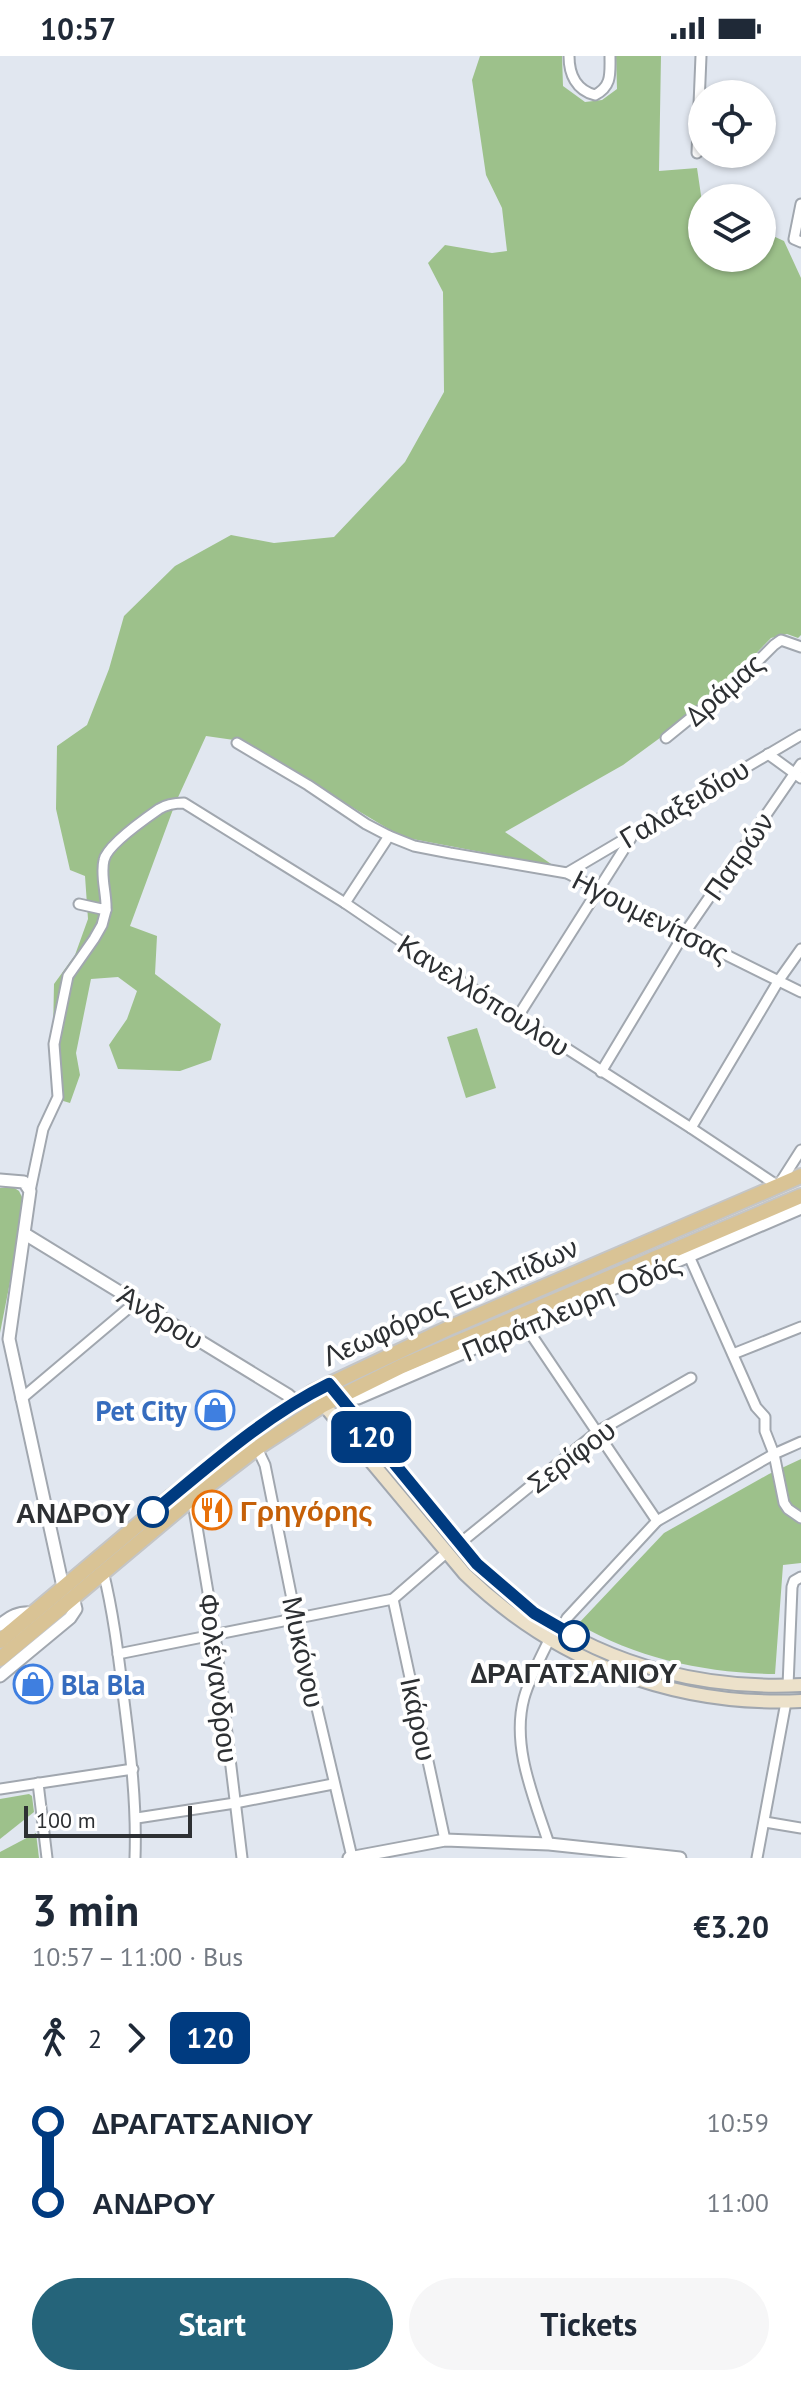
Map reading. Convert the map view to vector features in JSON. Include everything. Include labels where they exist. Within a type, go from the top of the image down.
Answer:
[{"type":"main road","name":"Λεωφόρος Ευελπίδων","points":[[0,1659],[183,1487],[296,1402],[451,1327],[801,1176]]},
{"type":"main road","name":"Λεωφόρος Ευελπίδων","points":[[0,1641],[32,1613],[103,1571],[257,1448],[323,1405],[402,1366],[801,1196]]},
{"type":"main road","points":[[329,1384],[459,1544],[477,1564],[534,1613],[630,1663],[667,1673],[733,1684],[795,1686]]},
{"type":"main road","points":[[313,1392],[446,1553],[493,1601],[549,1640],[626,1677],[663,1688],[704,1696],[801,1701]]},
{"type":"street","points":[[569,56],[573,79],[586,93],[595,95],[605,90],[611,79],[610,56]]},
{"type":"street","points":[[700,80],[701,56]]},
{"type":"street","points":[[798,240],[801,204]]},
{"type":"street","name":"Δράμας","points":[[666,738],[746,673],[781,640],[801,647]]},
{"type":"street","name":"Γαλαξειδίου","points":[[567,873],[801,735]]},
{"type":"street","name":"Ηγουμενίτσας","points":[[237,743],[389,836],[414,846],[567,873],[801,992]]},
{"type":"street","points":[[768,754],[798,776]]},
{"type":"street","name":"Πατρών","points":[[601,1072],[684,934],[798,776],[801,764]]},
{"type":"street","name":"Κανελλόπουλου","points":[[106,910],[103,877],[104,860],[109,850],[160,808],[179,802],[191,806],[778,1186]]},
{"type":"street","points":[[517,1018],[633,835]]},
{"type":"street","points":[[345,903],[389,836]]},
{"type":"street","points":[[0,1676],[70,1618],[76,1609],[68,1592],[9,1339],[30,1191],[43,1129],[58,1097],[54,1044],[68,976],[94,939],[106,910],[79,904]]},
{"type":"street","points":[[691,1128],[779,980],[801,949]]},
{"type":"street","points":[[778,1186],[801,1150]]},
{"type":"street","points":[[0,1180],[24,1182],[30,1191]]},
{"type":"street","name":"Παράπλευρη Οδός","points":[[339,1397],[358,1398],[801,1208]]},
{"type":"street","name":"Άνδρου","points":[[25,1234],[296,1402]]},
{"type":"street","points":[[689,1256],[756,1407],[765,1417],[765,1431],[774,1454],[784,1503],[801,1518]]},
{"type":"street","points":[[21,1399],[137,1301]]},
{"type":"street","points":[[526,1327],[657,1521]]},
{"type":"street","points":[[733,1354],[801,1327]]},
{"type":"street","name":"Σερίφου","points":[[459,1544],[597,1432],[691,1378]]},
{"type":"street","points":[[561,1629],[567,1618],[657,1521],[774,1454],[801,1442]]},
{"type":"street","name":"Μυκόνου","points":[[257,1448],[265,1465],[350,1858]]},
{"type":"street","name":"Φολέγανδρου","points":[[191,1499],[215,1634],[242,1858]]},
{"type":"street","points":[[118,1654],[393,1599],[446,1553]]},
{"type":"street","points":[[103,1571],[113,1614],[133,1769],[137,1818],[135,1858]]},
{"type":"street","points":[[795,1686],[797,1579]]},
{"type":"street","name":"Ικάρου","points":[[393,1599],[445,1840]]},
{"type":"street","points":[[0,1625],[11,1616],[22,1612],[32,1613]]},
{"type":"street","points":[[549,1640],[524,1700],[520,1733],[529,1785],[549,1844]]},
{"type":"street","points":[[757,1858],[786,1702]]},
{"type":"street","points":[[0,1789],[133,1769]]},
{"type":"street","points":[[38,1783],[47,1858]]},
{"type":"street","points":[[137,1818],[333,1784]]},
{"type":"street","points":[[765,1822],[801,1828]]},
{"type":"street","points":[[350,1858],[391,1853],[445,1840],[549,1844],[563,1852],[680,1858]]},
{"type":"green space","points":[[480,56],[562,56],[563,86],[585,102],[602,100],[617,89],[616,56],[661,56],[659,171],[697,168],[699,184],[688,184],[688,272],[776,272],[776,237],[784,241],[801,278],[801,635],[798,638],[787,634],[771,638],[709,702],[623,765],[505,832],[554,866],[402,837],[241,741],[206,736],[175,804],[130,926],[157,936],[155,974],[221,1024],[211,1060],[180,1071],[118,1069],[109,1045],[127,1019],[137,991],[118,977],[91,979],[76,1053],[80,1075],[70,1103],[60,1100],[52,1083],[54,984],[75,955],[88,919],[85,876],[70,870],[56,809],[57,746],[87,725],[109,669],[124,616],[175,566],[231,535],[274,543],[334,537],[405,462],[444,392],[443,292],[428,263],[445,245],[492,253],[507,251],[502,208],[486,175],[472,80]]},
{"type":"green space","points":[[477,1028],[496,1088],[466,1098],[447,1037]]},
{"type":"green space","points":[[13,1187],[23,1199],[21,1226],[0,1333],[0,1188]]},
{"type":"green space","points":[[801,1459],[801,1563],[783,1565],[775,1674],[724,1671],[673,1662],[624,1646],[578,1624],[664,1533]]},
{"type":"green space","points":[[29,1794],[34,1812],[0,1839],[0,1799]]},
{"type":"green space","points":[[36,1833],[39,1858],[0,1858],[0,1852]]},
{"type":"bus line","name":"120","points":[[153,1512],[249,1436],[296,1402],[329,1384],[477,1564],[534,1613],[574,1636]]},
{"type":"place","name":"Pet City","points":[[215,1410]]},
{"type":"place","name":"Γρηγόρης","points":[[212,1510]]},
{"type":"place","name":"ΑΝΔΡΟΥ","points":[[153,1512]]},
{"type":"place","name":"ΔΡΑΓΑΤΣΑΝΙΟΥ","points":[[574,1636]]},
{"type":"place","name":"Bla Bla","points":[[33,1684]]}]
